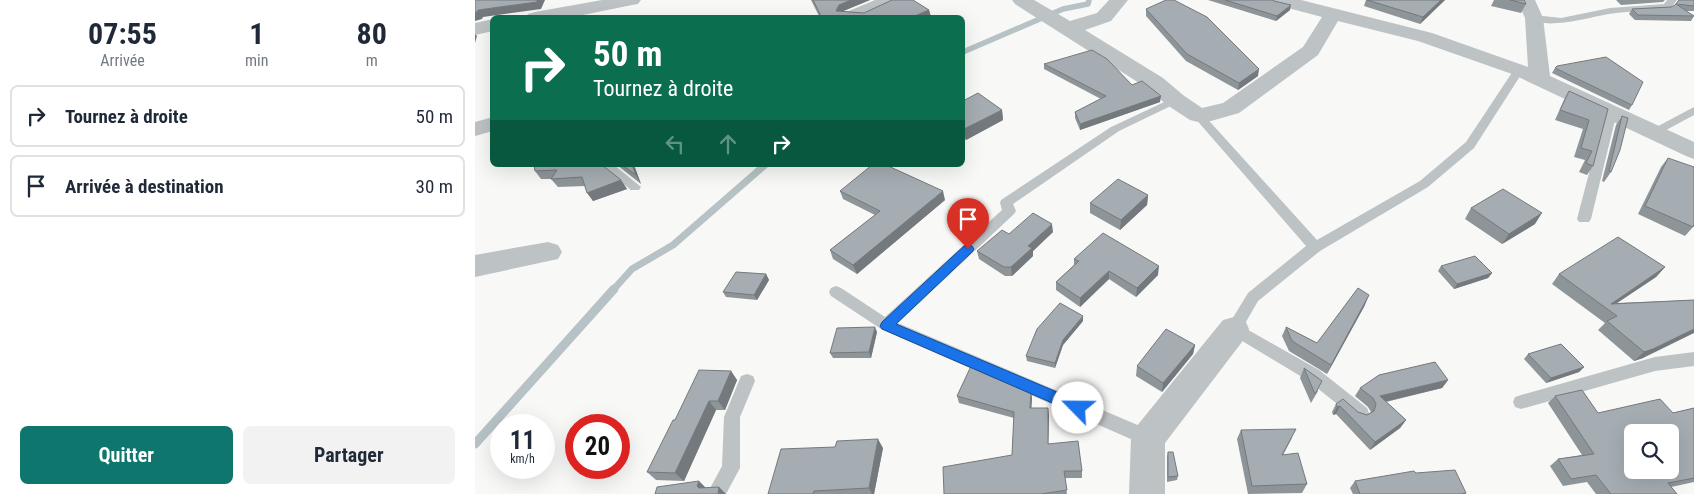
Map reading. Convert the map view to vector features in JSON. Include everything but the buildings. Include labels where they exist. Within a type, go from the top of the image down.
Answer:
[{"type":"street","points":[[536,15],[540,0]]},
{"type":"street","points":[[547,15],[632,0]]},
{"type":"street","points":[[857,15],[890,0]]},
{"type":"street","points":[[1021,0],[1055,19],[1155,83],[1175,100],[1199,115],[1211,114],[1231,108],[1311,51],[1333,14]]},
{"type":"street","points":[[1055,19],[1079,26],[1104,18],[1119,0]]},
{"type":"street","points":[[1279,0],[1425,37],[1519,70],[1694,151]]},
{"type":"street","points":[[1526,0],[1534,18],[1540,79]]},
{"type":"street","points":[[475,29],[490,26]]},
{"type":"street","points":[[475,129],[490,125]]},
{"type":"street","points":[[475,266],[548,252]]},
{"type":"street","points":[[1147,494],[1148,438],[1234,329]]},
{"type":"lane","points":[[1534,18],[1561,21],[1610,11],[1667,7],[1672,0]]},
{"type":"lane","points":[[1361,414],[1313,375],[1234,329],[1253,297],[1315,247],[1424,184],[1470,145],[1519,70]]},
{"type":"lane","points":[[886,326],[1009,211],[1006,203],[1115,129],[1175,100]]},
{"type":"lane","points":[[1653,132],[1694,110]]},
{"type":"lane","points":[[1583,219],[1611,112]]},
{"type":"lane","points":[[1199,115],[1315,247]]},
{"type":"lane","points":[[609,167],[635,187]]},
{"type":"lane","points":[[836,292],[886,326],[1148,438]]},
{"type":"lane","points":[[1521,402],[1655,364],[1694,358]]},
{"type":"lane","points":[[716,494],[731,468],[731,417],[747,381]]},
{"type":"waterway","points":[[965,51],[1063,9],[1088,4],[1089,0]]},
{"type":"waterway","points":[[613,290],[632,269],[673,245],[763,167]]},
{"type":"waterway","points":[[475,444],[614,289]]},
{"type":"route","points":[[968,249],[886,326],[1078,408]]}]
